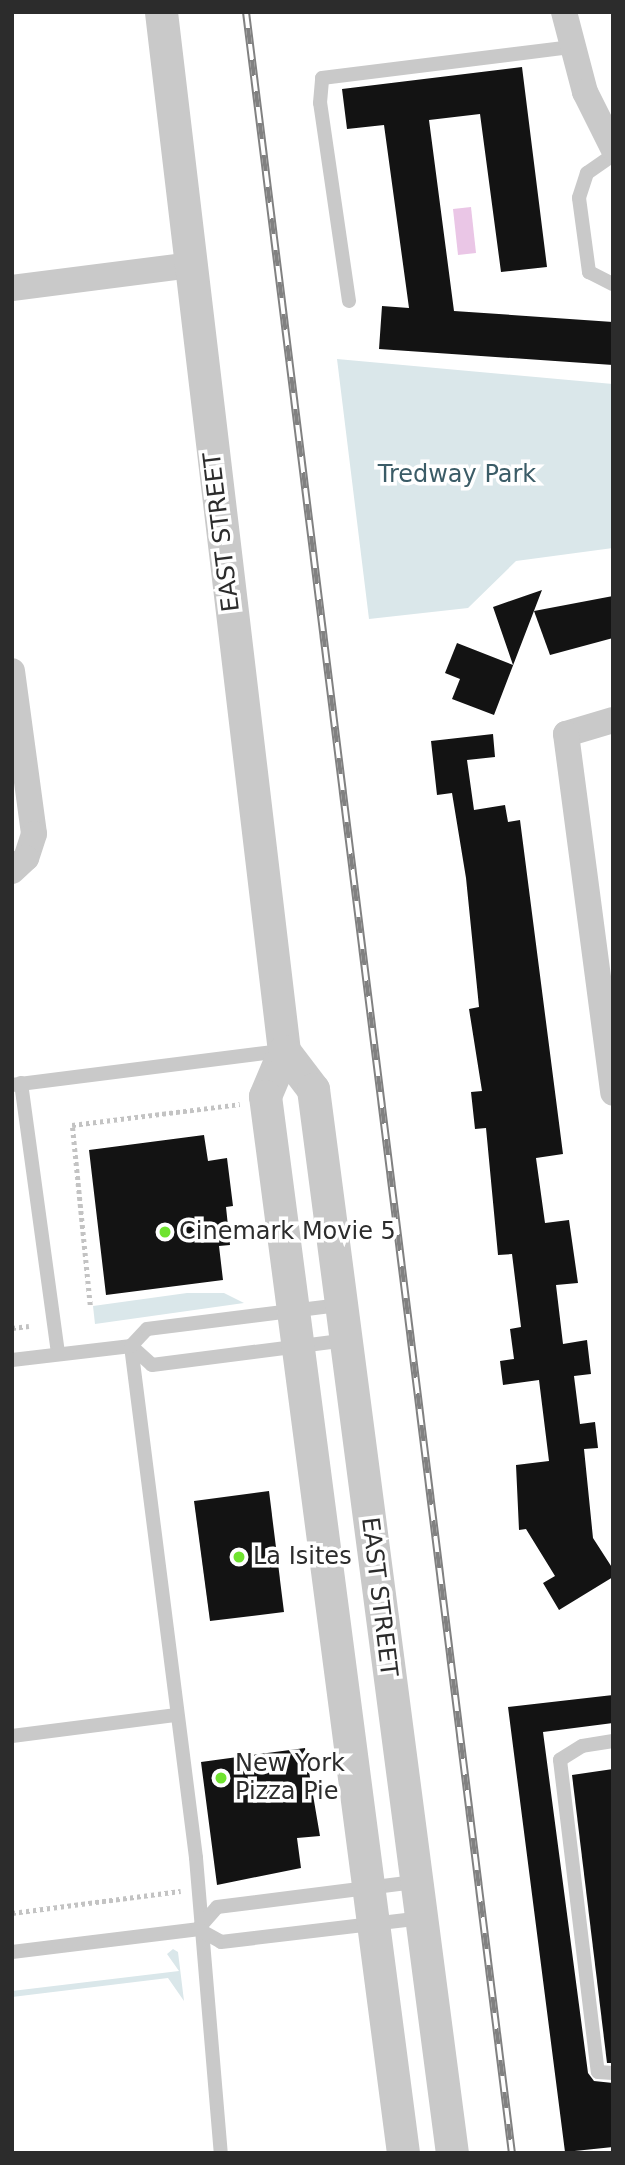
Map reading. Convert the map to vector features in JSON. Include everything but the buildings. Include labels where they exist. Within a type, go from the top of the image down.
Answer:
[{"type":"street","name":"EAST STREET","points":[[161,12],[284,1051],[265,1096],[403,2153]]},
{"type":"street","points":[[564,12],[570,47],[613,148]]},
{"type":"street","points":[[12,288],[191,265]]},
{"type":"street","points":[[12,671],[34,834],[19,865]]},
{"type":"street","points":[[613,720],[566,734],[613,1093]]},
{"type":"street","name":"EAST STREET","points":[[284,1051],[313,1089],[452,2153]]},
{"type":"lane","points":[[349,301],[320,103],[322,78],[570,47]]},
{"type":"lane","points":[[613,155],[587,173],[579,198],[589,272],[613,284]]},
{"type":"lane","points":[[58,1353],[16,1084],[284,1051]]},
{"type":"lane","points":[[12,1360],[131,1346],[147,1329],[341,1305]]},
{"type":"lane","points":[[131,1346],[152,1365],[346,1340]]},
{"type":"lane","points":[[131,1346],[197,1889],[198,1929],[217,2071],[221,2153]]},
{"type":"lane","points":[[12,1736],[177,1715]]},
{"type":"lane","points":[[613,1741],[582,1746],[560,1760],[598,2072],[613,2073]]},
{"type":"lane","points":[[198,1929],[217,1907],[416,1882]]},
{"type":"lane","points":[[12,1952],[198,1929],[221,1942],[421,1918]]},
{"type":"path","points":[[90,1305],[72,1125],[243,1103]]},
{"type":"path","points":[[12,1328],[29,1326]]},
{"type":"path","points":[[12,1913],[197,1889]]},
{"type":"green space","name":"Tredway Park","points":[[337,359],[613,384],[613,548],[516,561],[468,608],[369,619]]},
{"type":"green space","points":[[187,1293],[224,1293],[244,1303],[95,1324],[93,1306]]},
{"type":"green space","points":[[173,1949],[178,1952],[184,2001],[168,1978],[12,1997],[12,1991],[179,1971],[167,1954]]},
{"type":"shaded area","points":[[471,207],[476,253],[458,255],[453,209]]},
{"type":"railway","points":[[246,12],[512,2153]]},
{"type":"place","name":"Cinemark Movie 5","points":[[165,1232]]},
{"type":"place","name":"La Isites","points":[[239,1557]]},
{"type":"place","name":"New York Pizza Pie","points":[[221,1778]]}]
